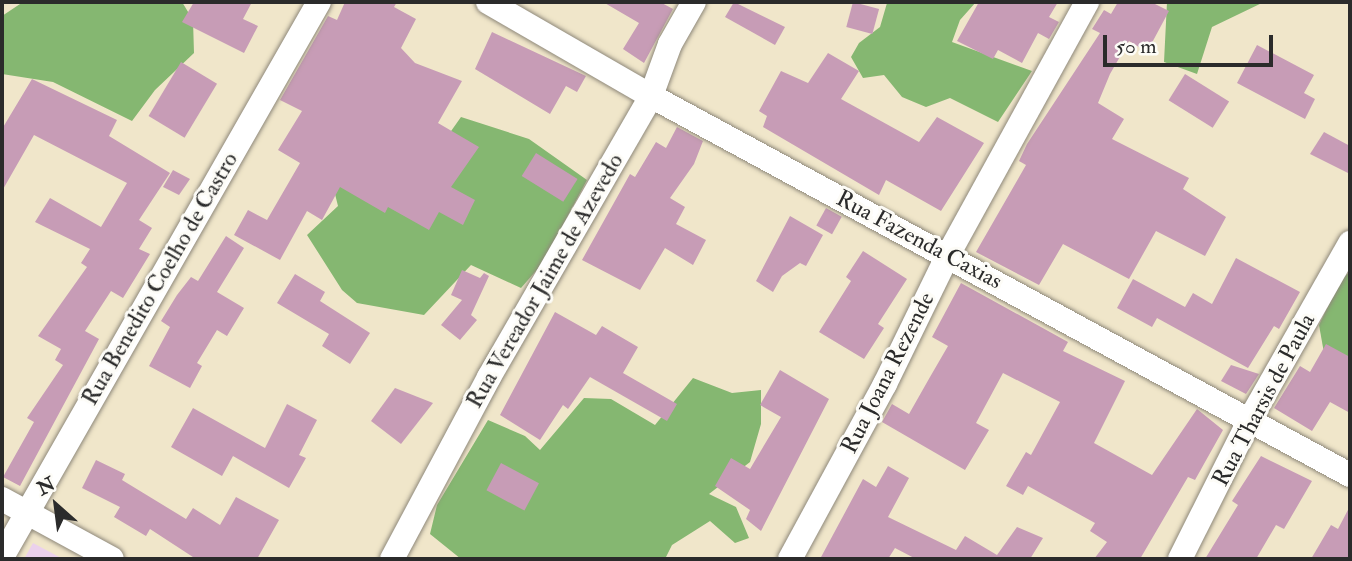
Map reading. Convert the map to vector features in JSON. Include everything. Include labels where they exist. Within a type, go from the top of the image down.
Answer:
[{"type":"street","name":"Rua Benedito Coelho de Castro","points":[[2,556],[319,2]]},
{"type":"street","name":"Rua Fazenda Caxias","points":[[488,2],[651,96],[1350,475]]},
{"type":"street","name":"Rua Vereador Jaime de Azevedo","points":[[393,559],[489,377],[651,96],[670,44],[694,2]]},
{"type":"street","name":"Rua Joana Rezende","points":[[790,559],[885,384],[948,255],[1087,2]]},
{"type":"street","name":"Rua Tharsis de Paula","points":[[1180,559],[1249,421],[1350,243]]},
{"type":"street","points":[[2,499],[112,559]]},
{"type":"shaded area","points":[[33,543],[63,559],[24,559]]},
{"type":"green space","points":[[23,2],[182,2],[193,20],[194,53],[155,90],[132,121],[53,82],[2,74],[2,16]]},
{"type":"green space","points":[[976,2],[960,20],[952,42],[1032,71],[998,122],[950,98],[926,107],[902,97],[884,75],[863,78],[851,57],[859,43],[880,27],[887,3]]},
{"type":"green space","points":[[1167,2],[1264,2],[1212,27],[1197,74],[1164,62]]},
{"type":"green space","points":[[461,117],[529,139],[587,180],[542,264],[521,288],[471,265],[424,315],[357,303],[342,290],[307,235],[338,206],[332,182],[420,175]]},
{"type":"green space","points":[[1350,272],[1350,359],[1324,353],[1319,325],[1341,279]]},
{"type":"green space","points":[[693,378],[732,393],[761,390],[761,424],[750,462],[709,494],[736,507],[749,538],[735,543],[710,521],[672,545],[665,559],[461,559],[430,534],[437,505],[488,420],[525,436],[540,450],[584,398],[611,399],[655,425]]},
{"type":"building","points":[[194,2],[252,2],[243,19],[258,26],[244,53],[182,22]]},
{"type":"building","points":[[345,2],[397,2],[394,7],[416,19],[401,48],[415,63],[462,81],[438,123],[479,147],[451,187],[475,200],[463,225],[439,212],[429,230],[388,207],[385,213],[340,187],[322,220],[307,211],[280,260],[234,235],[248,210],[267,220],[300,163],[278,150],[302,111],[280,100],[328,16],[337,20]]},
{"type":"building","points":[[603,2],[660,2],[673,9],[644,63],[623,49],[639,23]]},
{"type":"building","points":[[734,2],[785,27],[775,45],[725,17]]},
{"type":"building","points":[[853,2],[879,9],[872,34],[846,27]]},
{"type":"building","points":[[979,2],[1058,2],[1049,17],[1059,22],[1049,39],[1038,33],[1022,63],[998,50],[993,59],[957,41]]},
{"type":"building","points":[[1118,2],[1151,2],[1169,11],[1147,52],[1129,41],[1110,74],[1098,103],[1124,119],[1112,139],[1189,178],[1183,189],[1226,217],[1205,256],[1156,231],[1129,279],[1063,244],[1039,285],[976,252],[1026,165],[1019,161],[1027,144],[1100,33],[1092,29],[1104,10],[1111,14]]},
{"type":"building","points":[[492,32],[586,76],[577,92],[566,86],[550,114],[475,69]]},
{"type":"building","points":[[1257,45],[1314,75],[1304,93],[1315,99],[1305,119],[1237,83]]},
{"type":"building","points":[[828,53],[859,71],[841,99],[919,142],[937,117],[984,143],[941,211],[886,180],[879,195],[763,127],[767,116],[759,111],[781,71],[808,83]]},
{"type":"building","points":[[181,62],[217,84],[185,138],[149,116]]},
{"type":"building","points":[[1185,74],[1229,102],[1213,128],[1169,100]]},
{"type":"building","points":[[32,79],[117,120],[109,136],[170,173],[139,220],[152,228],[139,249],[150,254],[123,298],[111,291],[85,331],[99,339],[20,486],[3,477],[34,422],[27,418],[63,365],[55,360],[61,349],[38,336],[87,267],[81,263],[90,249],[35,222],[50,198],[101,227],[127,183],[34,135],[2,191],[2,129]]},
{"type":"building","points":[[677,127],[703,141],[694,164],[670,198],[685,207],[676,224],[706,240],[693,265],[665,248],[640,290],[582,260],[630,174],[635,177],[656,142],[666,148]]},
{"type":"building","points":[[1324,132],[1350,146],[1350,174],[1310,154]]},
{"type":"building","points":[[536,153],[578,179],[563,202],[522,176]]},
{"type":"building","points":[[173,170],[190,179],[179,195],[163,187]]},
{"type":"building","points":[[826,208],[842,217],[832,234],[816,225]]},
{"type":"building","points":[[790,216],[823,235],[806,266],[800,263],[782,276],[773,292],[756,281]]},
{"type":"building","points":[[226,236],[244,248],[217,292],[244,308],[227,336],[217,330],[197,363],[202,366],[190,388],[149,366],[170,327],[161,321],[191,277],[198,281]]},
{"type":"building","points":[[863,251],[907,279],[878,324],[884,328],[864,359],[819,332],[851,281],[846,277]]},
{"type":"building","points":[[1236,258],[1300,292],[1279,329],[1274,326],[1248,368],[1157,318],[1152,327],[1117,308],[1133,279],[1185,307],[1193,293],[1212,304]]},
{"type":"building","points":[[462,270],[480,278],[484,273],[489,276],[471,315],[477,320],[460,340],[441,325],[462,300],[451,295]]},
{"type":"building","points":[[295,274],[325,292],[320,301],[370,333],[350,364],[322,346],[329,334],[277,303]]},
{"type":"building","points":[[961,283],[1068,342],[1063,351],[1125,381],[1094,443],[1152,475],[1197,409],[1223,430],[1195,480],[1188,477],[1140,559],[1094,559],[1107,542],[1090,531],[1095,523],[1028,486],[1023,495],[1006,486],[1026,452],[1031,455],[1060,402],[1003,373],[976,423],[989,430],[965,470],[882,422],[892,404],[909,414],[948,346],[932,337]]},
{"type":"building","points":[[555,312],[596,335],[602,326],[638,347],[623,373],[677,404],[667,421],[590,377],[568,409],[563,405],[540,440],[500,415]]},
{"type":"building","points":[[1326,344],[1350,357],[1350,413],[1330,402],[1312,431],[1274,408],[1300,366],[1310,372]]},
{"type":"building","points":[[1231,365],[1259,374],[1246,394],[1221,381]]},
{"type":"building","points":[[780,370],[829,399],[761,531],[746,519],[750,510],[715,486],[731,458],[750,469],[781,417],[760,405]]},
{"type":"building","points":[[395,388],[433,403],[401,444],[371,421]]},
{"type":"building","points":[[287,404],[317,420],[299,455],[306,458],[289,488],[233,456],[222,476],[171,447],[193,408],[265,448]]},
{"type":"building","points":[[1261,456],[1312,481],[1284,529],[1276,525],[1256,559],[1205,559],[1238,505],[1232,501]]},
{"type":"building","points":[[96,460],[125,474],[122,480],[186,519],[193,508],[220,525],[236,497],[279,520],[257,559],[196,559],[150,529],[146,536],[114,517],[120,507],[82,488]]},
{"type":"building","points":[[501,463],[539,483],[524,511],[486,490]]},
{"type":"building","points":[[888,466],[909,478],[888,517],[956,550],[965,536],[997,555],[1017,527],[1043,538],[1030,559],[916,559],[895,548],[888,559],[820,559],[863,479],[876,487]]},
{"type":"building","points":[[1350,506],[1350,559],[1311,559],[1331,525],[1338,529]]}]
